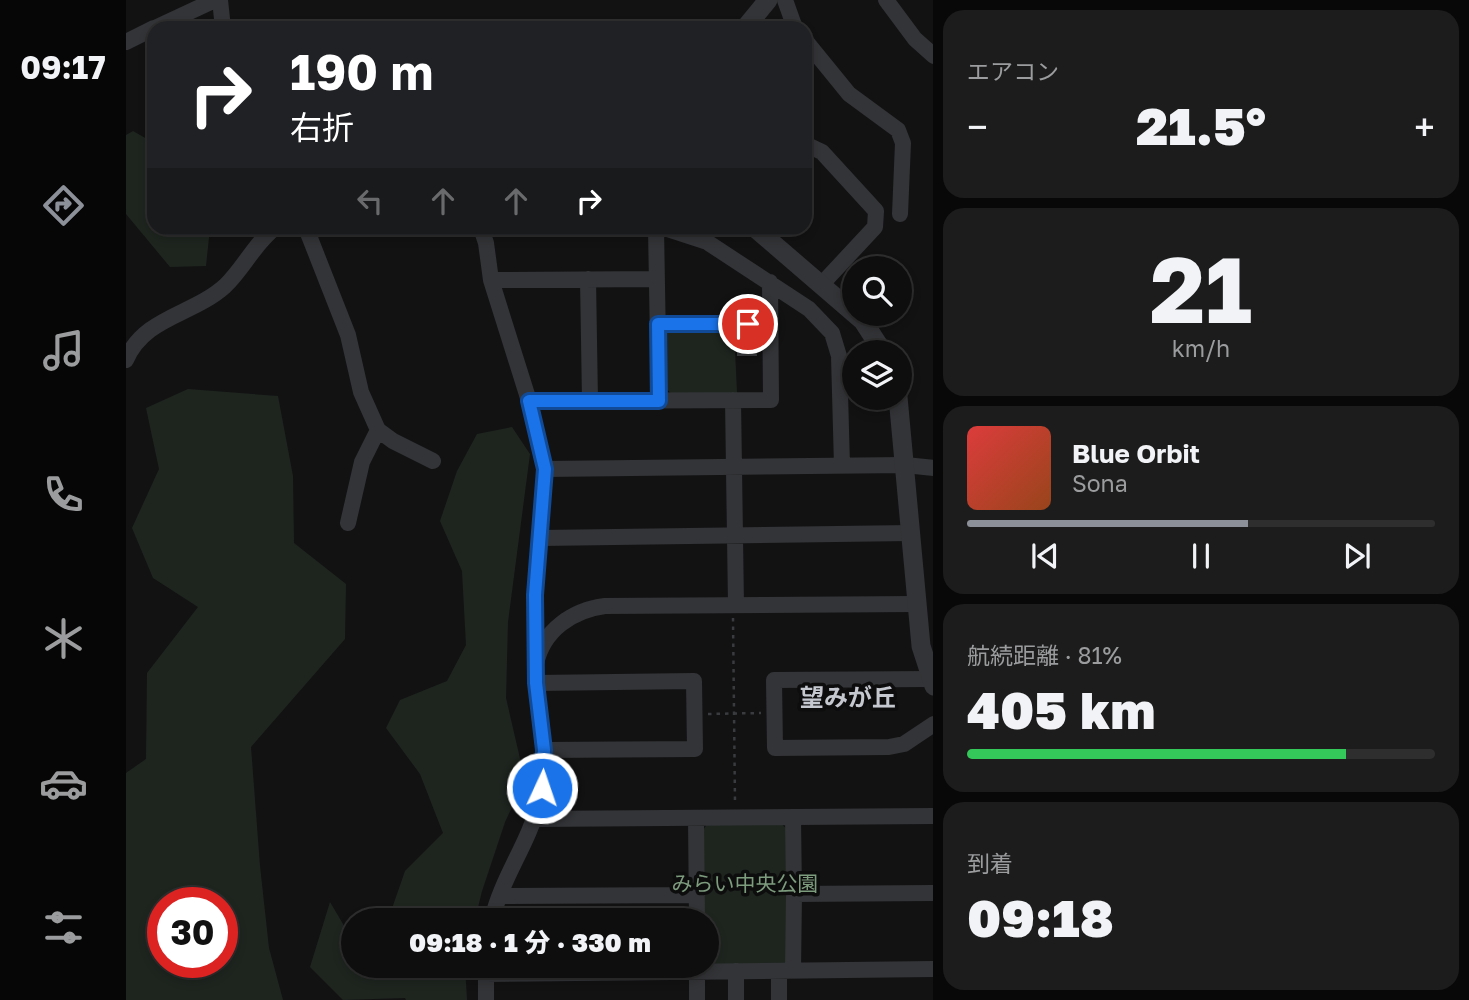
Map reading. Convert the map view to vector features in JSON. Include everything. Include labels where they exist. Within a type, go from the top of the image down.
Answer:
[{"type":"street","points":[[170,21],[217,0],[222,21]]},
{"type":"street","points":[[751,21],[768,0]]},
{"type":"street","points":[[785,0],[793,21]]},
{"type":"street","points":[[886,0],[915,38],[933,56]]},
{"type":"street","points":[[126,41],[147,31]]},
{"type":"street","points":[[812,49],[849,94],[898,131],[903,142],[900,214]]},
{"type":"street","points":[[812,147],[822,152],[876,211],[875,227],[821,285]]},
{"type":"street","points":[[126,360],[134,342],[146,331],[200,302],[225,285],[266,235]]},
{"type":"street","points":[[309,235],[348,335],[361,392],[378,430],[393,441],[433,461]]},
{"type":"street","points":[[483,235],[491,280],[529,401],[545,469],[535,595],[536,683],[544,750],[542,788],[535,819],[496,908]]},
{"type":"street","points":[[656,235],[659,401]]},
{"type":"street","points":[[686,235],[707,242],[770,282],[809,309],[826,325],[836,341],[839,356],[842,466]]},
{"type":"street","points":[[763,235],[863,321],[875,340]]},
{"type":"street","points":[[587,279],[590,401]]},
{"type":"street","points":[[491,280],[657,279]]},
{"type":"street","points":[[529,401],[771,400],[770,282]]},
{"type":"street","points":[[658,324],[770,324]]},
{"type":"street","points":[[733,400],[734,610]]},
{"type":"street","points":[[899,410],[921,646],[932,682],[774,680],[775,748],[889,747],[904,744],[933,724]]},
{"type":"street","points":[[348,523],[362,462],[378,430]]},
{"type":"street","points":[[545,469],[842,466],[933,468]]},
{"type":"street","points":[[540,538],[911,533]]},
{"type":"street","points":[[536,664],[544,645],[561,623],[573,614],[591,608],[734,610],[916,604]]},
{"type":"street","points":[[536,683],[694,681],[695,749],[544,750]]},
{"type":"street","points":[[535,819],[933,816]]},
{"type":"street","points":[[779,1000],[786,971],[794,894],[793,817]]},
{"type":"street","points":[[696,818],[697,908]]},
{"type":"street","points":[[794,894],[933,893]]},
{"type":"street","points":[[500,896],[697,895]]},
{"type":"street","points":[[719,970],[933,969]]},
{"type":"street","points":[[736,971],[736,1000]]},
{"type":"street","points":[[486,978],[486,1000]]},
{"type":"street","points":[[697,978],[697,1000]]},
{"type":"path","points":[[734,610],[736,817]]},
{"type":"path","points":[[694,714],[775,713]]},
{"type":"green space","points":[[133,131],[147,139],[147,235],[209,235],[206,266],[170,267],[126,214],[126,135]]},
{"type":"green space","points":[[734,328],[737,393],[672,394],[664,387],[664,329]]},
{"type":"green space","points":[[188,389],[278,396],[293,476],[294,543],[346,584],[345,639],[251,747],[269,948],[283,1000],[126,1000],[126,773],[146,759],[147,673],[198,607],[153,578],[132,528],[159,469],[146,408]]},
{"type":"green space","points":[[512,427],[530,454],[508,622],[506,698],[525,780],[505,822],[478,908],[392,908],[405,871],[443,833],[420,774],[386,728],[400,700],[447,681],[466,645],[462,571],[440,521],[457,471],[477,434]]},
{"type":"green space","name":"みらい中央公園","points":[[780,823],[788,830],[789,965],[719,965],[719,908],[702,908],[702,832],[707,824]]},
{"type":"green space","points":[[330,902],[341,921],[341,978],[466,978],[467,1000],[343,1000],[310,967]]},
{"type":"building","points":[[737,334],[760,334],[760,340],[756,340],[757,356],[737,356]]},
{"type":"district","name":"望みが丘","points":[[848,698]]},
{"type":"route","points":[[542,788],[544,750],[536,683],[535,595],[545,469],[529,401],[659,401],[658,324],[748,324]]}]
